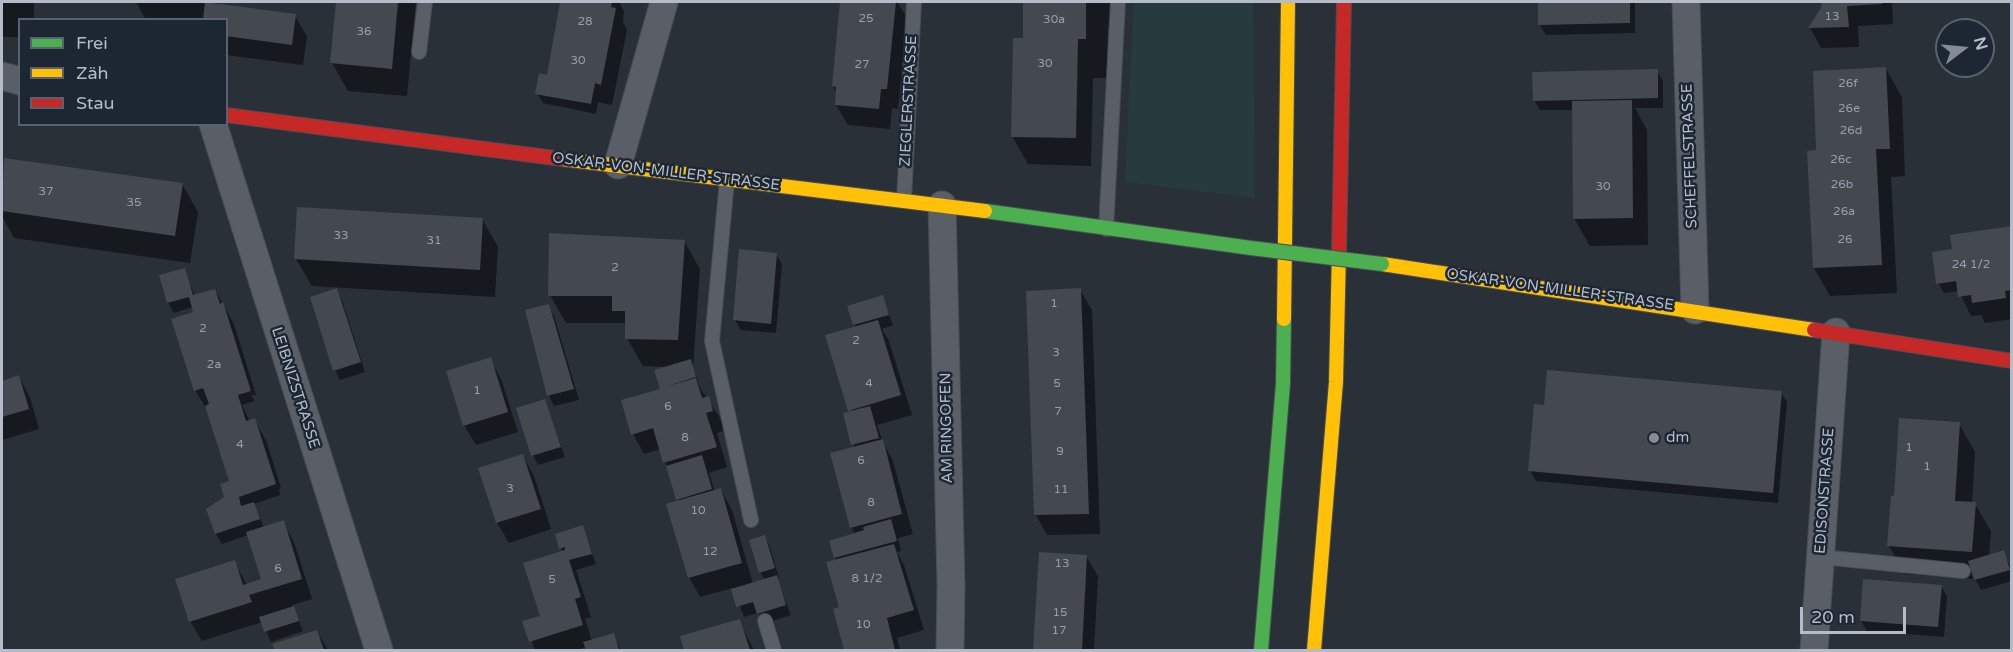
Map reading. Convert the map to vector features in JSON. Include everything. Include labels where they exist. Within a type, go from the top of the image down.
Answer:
[{"type":"main road","points":[[1261,651],[1283,384],[1288,2]]},
{"type":"main road","points":[[1314,651],[1336,382],[1344,2]]},
{"type":"main road","name":"OSKAR-VON-MILLER-STRASSE","points":[[228,115],[727,180],[942,204],[1106,229],[1382,264],[2012,360]]},
{"type":"street","points":[[618,165],[664,2]]},
{"type":"street","name":"SCHEFFELSTRASSE","points":[[1686,2],[1695,310]]},
{"type":"street","points":[[2,76],[18,80]]},
{"type":"street","name":"LEIBNIZSTRASSE","points":[[214,126],[379,651]]},
{"type":"street","name":"AM RINGOFEN","points":[[942,204],[951,585],[950,651]]},
{"type":"street","name":"EDISONSTRASSE","points":[[1814,651],[1836,332]]},
{"type":"lane","points":[[419,52],[426,2]]},
{"type":"lane","name":"ZIEGLERSTRASSE","points":[[903,200],[914,2]]},
{"type":"lane","points":[[1106,229],[1118,2]]},
{"type":"lane","points":[[727,180],[712,341],[751,520]]},
{"type":"lane","points":[[1821,557],[1964,571]]},
{"type":"lane","points":[[765,621],[774,651]]},
{"type":"green space","points":[[1134,2],[1253,2],[1255,198],[1125,182]]},
{"type":"building","points":[[205,2],[296,14],[292,45],[228,36],[228,18],[203,18]]},
{"type":"building","points":[[336,2],[398,2],[392,69],[330,63]]},
{"type":"building","points":[[560,2],[612,2],[611,7],[616,8],[601,85],[595,83],[591,104],[535,94],[539,73],[547,75]]},
{"type":"building","points":[[840,2],[896,2],[887,89],[881,89],[879,109],[835,105],[836,87],[832,86]]},
{"type":"building","points":[[1023,2],[1086,2],[1086,39],[1078,39],[1076,138],[1011,137],[1013,38],[1023,38]]},
{"type":"building","points":[[1538,2],[1630,2],[1630,23],[1538,25]]},
{"type":"building","points":[[1822,2],[1882,2],[1882,4],[1847,6],[1849,27],[1808,28],[1821,8]]},
{"type":"building","points":[[1886,67],[1890,149],[1876,149],[1882,265],[1813,268],[1807,151],[1816,150],[1813,71]]},
{"type":"building","points":[[1658,69],[1658,98],[1533,101],[1532,72]]},
{"type":"building","points":[[1632,100],[1633,218],[1573,219],[1572,101]]},
{"type":"building","points":[[4,158],[183,183],[175,236],[2,211]]},
{"type":"building","points":[[297,207],[483,218],[480,270],[294,259]]},
{"type":"building","points":[[2012,226],[2012,290],[2005,291],[2006,298],[1972,303],[1971,295],[1958,297],[1956,281],[1936,284],[1932,252],[1952,249],[1950,235]]},
{"type":"building","points":[[549,233],[685,240],[678,340],[625,339],[625,311],[612,311],[612,296],[548,296]]},
{"type":"building","points":[[739,249],[777,253],[771,324],[733,320]]},
{"type":"building","points":[[185,268],[193,295],[215,289],[220,304],[223,302],[251,391],[238,395],[246,421],[255,418],[276,484],[239,497],[241,506],[254,502],[260,519],[215,534],[206,509],[224,497],[220,484],[229,481],[205,406],[209,404],[203,388],[194,391],[171,319],[193,312],[189,297],[167,303],[159,275]]},
{"type":"building","points":[[337,288],[361,362],[333,371],[310,297]]},
{"type":"building","points":[[1081,288],[1089,514],[1034,515],[1026,291]]},
{"type":"building","points":[[883,295],[889,315],[853,325],[847,306]]},
{"type":"building","points":[[549,304],[574,389],[547,396],[525,310]]},
{"type":"building","points":[[878,320],[901,395],[848,411],[825,335]]},
{"type":"building","points":[[491,357],[508,412],[463,426],[446,371]]},
{"type":"building","points":[[691,359],[696,377],[664,387],[696,378],[702,398],[709,396],[713,411],[706,413],[717,447],[663,463],[653,428],[631,435],[621,400],[660,389],[654,370]]},
{"type":"building","name":"dm","points":[[1547,370],[1782,391],[1773,493],[1528,471],[1534,404],[1544,405]]},
{"type":"building","points":[[19,375],[29,409],[2,417],[2,381]]},
{"type":"building","points":[[545,399],[561,447],[531,456],[516,408]]},
{"type":"building","points":[[870,406],[879,438],[851,445],[843,413]]},
{"type":"building","points":[[1899,418],[1960,422],[1955,501],[1976,502],[1972,552],[1887,546],[1891,496],[1894,496]]},
{"type":"building","points":[[883,439],[902,514],[850,528],[830,453]]},
{"type":"building","points":[[523,454],[541,509],[496,523],[478,468]]},
{"type":"building","points":[[702,455],[712,489],[676,500],[666,466]]},
{"type":"building","points":[[721,488],[742,563],[688,578],[666,504]]},
{"type":"building","points":[[891,519],[897,541],[834,558],[829,541],[864,530],[863,527]]},
{"type":"building","points":[[284,520],[302,579],[249,595],[252,602],[189,622],[175,579],[235,560],[243,585],[261,579],[246,532]]},
{"type":"building","points":[[583,525],[592,554],[569,560],[581,597],[575,599],[583,625],[529,642],[522,621],[540,616],[523,563],[565,550],[565,547],[559,549],[555,534]]},
{"type":"building","points":[[765,535],[775,568],[759,573],[749,540]]},
{"type":"building","points":[[894,544],[914,610],[887,618],[895,650],[844,650],[833,609],[839,607],[826,562]]},
{"type":"building","points":[[2004,550],[2010,570],[1974,580],[1968,561]]},
{"type":"building","points":[[1039,552],[1087,555],[1082,650],[1033,650]]},
{"type":"building","points":[[777,575],[786,605],[757,614],[753,602],[736,607],[731,589]]},
{"type":"building","points":[[1863,579],[1942,585],[1938,627],[1860,621]]},
{"type":"building","points":[[294,606],[299,621],[264,632],[259,617]]},
{"type":"building","points":[[740,619],[750,650],[684,650],[680,636]]},
{"type":"building","points":[[317,630],[324,650],[275,650],[272,644]]},
{"type":"building","points":[[614,633],[619,650],[586,650],[583,642]]},
{"type":"traffic: fast","points":[[985,211],[1251,248]]},
{"type":"traffic: fast","points":[[1251,248],[1382,264]]},
{"type":"traffic: fast","points":[[1261,650],[1283,384],[1284,319]]},
{"type":"traffic: slow","points":[[1284,319],[1288,2]]},
{"type":"traffic: slow","points":[[562,159],[985,211]]},
{"type":"traffic: slow","points":[[1314,650],[1336,382],[1339,252]]},
{"type":"traffic: slow","points":[[1382,264],[1814,330]]},
{"type":"traffic: jam","points":[[1339,252],[1344,2]]},
{"type":"traffic: jam","points":[[228,115],[562,159]]},
{"type":"traffic: jam","points":[[1814,330],[2012,361]]},
{"type":"place","name":"dm","points":[[1654,438]]}]
